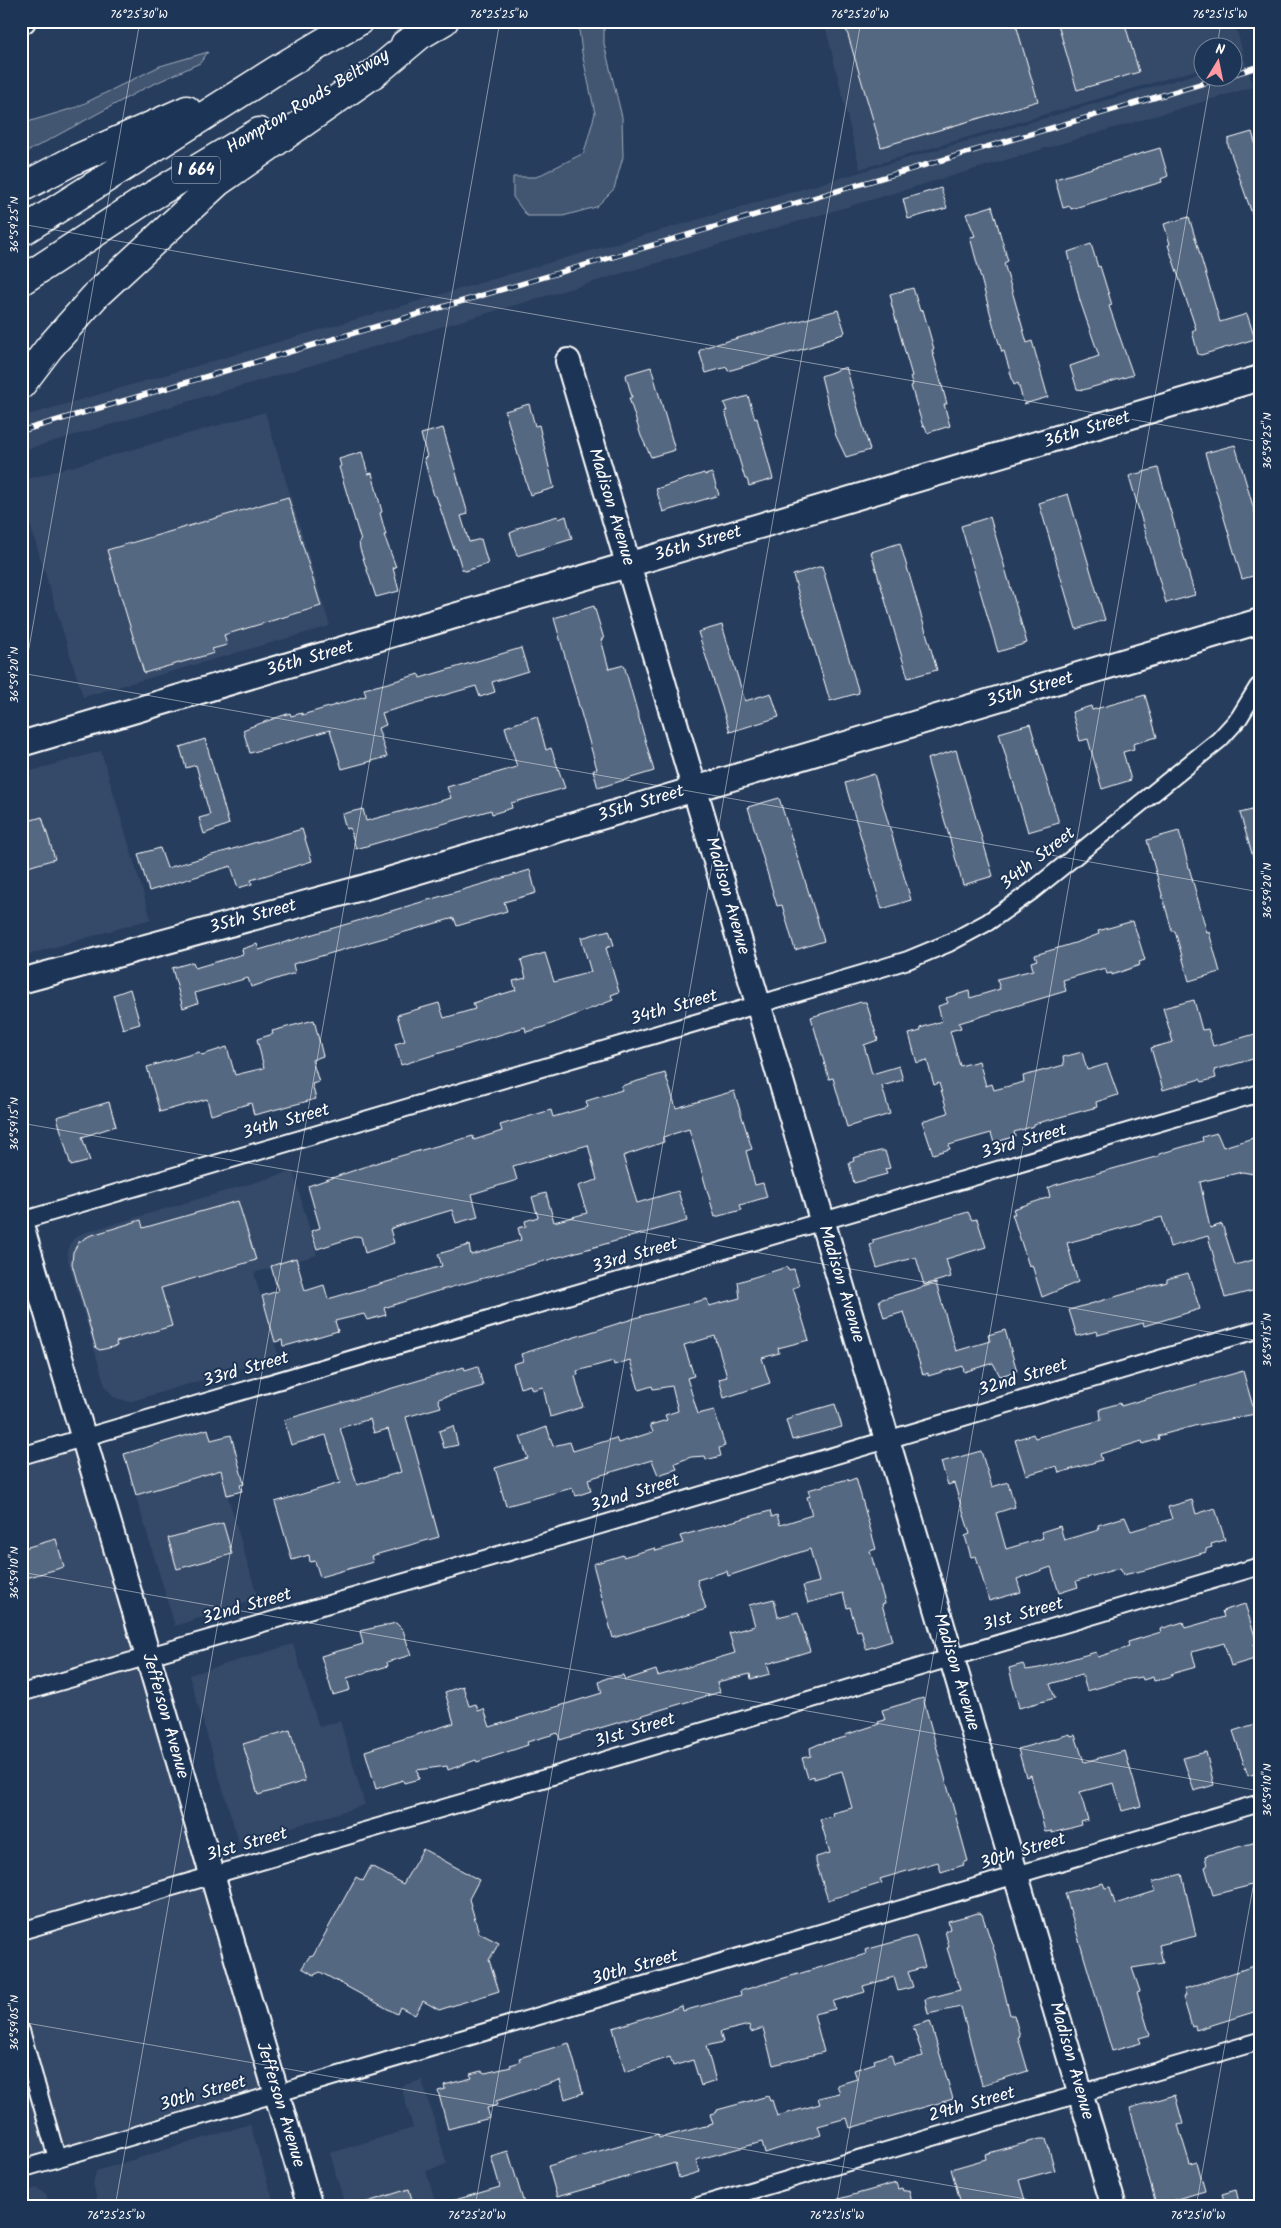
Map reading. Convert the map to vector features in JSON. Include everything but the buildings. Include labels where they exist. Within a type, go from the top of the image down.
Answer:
[{"type":"highway","name":"I 664","points":[[21,232],[275,71],[358,21]]},
{"type":"highway","points":[[21,385],[49,348],[97,294],[218,182],[420,35],[444,21]]},
{"type":"highway","name":"Hampton Roads Beltway","points":[[21,281],[142,202],[374,68]]},
{"type":"highway","points":[[21,188],[74,160],[275,71]]},
{"type":"street","name":"Madison Avenue","points":[[568,361],[1114,2207]]},
{"type":"street","name":"36th Street","points":[[21,744],[1260,378]]},
{"type":"street","name":"35th Street","points":[[21,981],[365,887],[1260,621]]},
{"type":"street","name":"34th Street","points":[[21,1221],[908,960],[949,943],[988,922],[1032,891],[1219,740],[1239,718],[1258,687]]},
{"type":"street","name":"33rd Street","points":[[21,1456],[1260,1093]]},
{"type":"street","name":"Jefferson Avenue","points":[[21,1225],[310,2207]]},
{"type":"street","name":"32nd Street","points":[[21,1693],[540,1543],[1260,1329]]},
{"type":"street","name":"31st Street","points":[[21,1931],[1260,1566]]},
{"type":"street","name":"30th Street","points":[[21,2169],[1260,1803]]},
{"type":"street","points":[[21,2032],[57,2158]]},
{"type":"street","name":"29th Street","points":[[695,2207],[1260,2042]]},
{"type":"shaded area","points":[[578,21],[604,21],[604,44],[622,117],[623,157],[614,189],[596,207],[563,216],[527,216],[513,197],[513,177],[536,177],[584,153],[595,113],[582,53]]},
{"type":"shaded area","points":[[824,21],[1234,21],[1239,38],[1194,38],[1194,71],[860,169]]},
{"type":"shaded area","points":[[208,52],[200,63],[145,88],[21,155],[21,124],[77,107],[160,66]]},
{"type":"shaded area","points":[[1244,60],[1253,87],[21,451],[21,417],[1194,75],[1194,88],[1244,88]]},
{"type":"shaded area","points":[[265,412],[330,626],[83,697],[21,495],[21,481]]},
{"type":"shaded area","points":[[101,751],[151,919],[21,957],[21,774]]},
{"type":"shaded area","points":[[293,1171],[317,1255],[254,1273],[279,1357],[129,1402],[113,1397],[105,1386],[68,1260],[67,1253],[73,1239],[83,1233]]},
{"type":"shaded area","points":[[209,1432],[258,1599],[175,1626],[124,1457]]},
{"type":"shaded area","points":[[84,1439],[276,2093],[21,2168],[21,1457]]},
{"type":"shaded area","points":[[293,1644],[319,1727],[340,1721],[365,1805],[239,1843],[189,1675]]},
{"type":"shaded area","points":[[422,2080],[447,2164],[426,2171],[437,2207],[345,2207],[330,2153],[413,2128],[401,2086]]},
{"type":"shaded area","points":[[250,2124],[275,2207],[99,2207],[93,2184],[96,2171]]},
{"type":"shaded area","points":[[37,2188],[46,2194],[50,2207],[21,2207],[21,2193]]},
{"type":"railway","points":[[1244,71],[1260,66]]},
{"type":"railway","points":[[21,431],[1194,86]]}]
